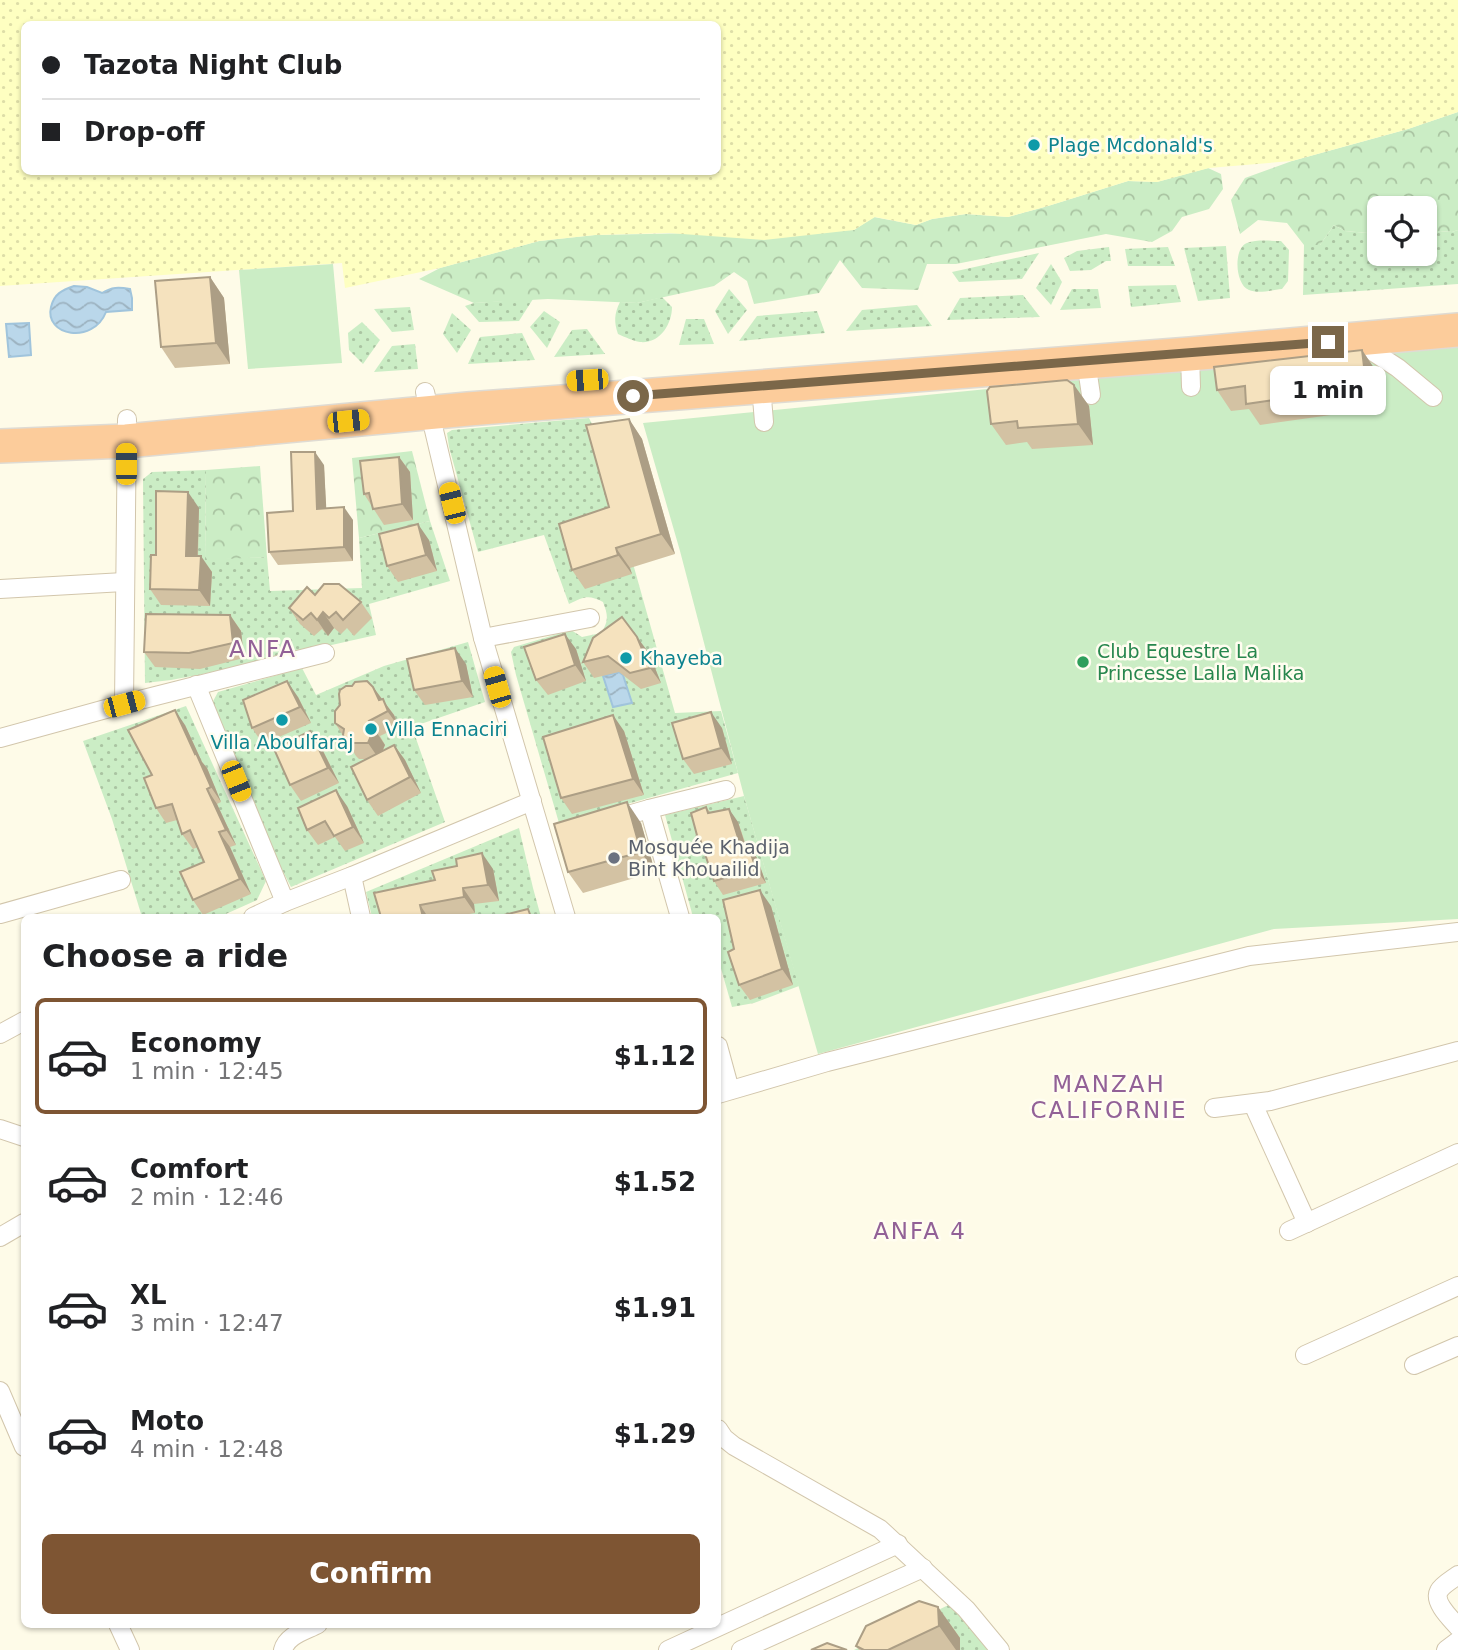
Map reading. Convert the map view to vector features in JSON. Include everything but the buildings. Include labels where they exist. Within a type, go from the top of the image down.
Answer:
[{"type":"highway","points":[[715,380],[761,386],[992,380],[1086,361],[1190,354],[1372,332],[1458,311]]},
{"type":"highway","points":[[0,446],[126,430],[428,402],[1372,332],[1458,330]]},
{"type":"highway","points":[[0,426],[126,430]]},
{"type":"street","points":[[1372,332],[1398,368],[1433,397]]},
{"type":"street","points":[[1190,354],[1191,387]]},
{"type":"street","points":[[1086,361],[1091,395]]},
{"type":"street","points":[[761,386],[764,422]]},
{"type":"street","points":[[428,402],[483,638],[532,801],[550,837],[565,914]]},
{"type":"street","points":[[124,704],[126,430]]},
{"type":"street","points":[[0,589],[124,582]]},
{"type":"street","points":[[483,638],[590,618]]},
{"type":"street","points":[[0,738],[325,653]]},
{"type":"street","points":[[196,685],[285,902]]},
{"type":"street","points":[[596,824],[726,790]]},
{"type":"street","points":[[259,914],[532,801]]},
{"type":"street","points":[[649,809],[679,914]]},
{"type":"street","points":[[352,876],[360,914]]},
{"type":"street","points":[[0,914],[121,880]]},
{"type":"street","points":[[721,1069],[724,1092],[827,1062],[1249,956],[1458,932]]},
{"type":"street","points":[[0,1034],[21,1023]]},
{"type":"street","points":[[1214,1108],[1254,1104],[1458,1051]]},
{"type":"street","points":[[1254,1104],[1307,1223]]},
{"type":"street","points":[[0,1129],[21,1136]]},
{"type":"street","points":[[1289,1231],[1458,1153]]},
{"type":"street","points":[[0,1237],[21,1225]]},
{"type":"street","points":[[1305,1355],[1458,1286]]},
{"type":"street","points":[[1414,1365],[1458,1346]]},
{"type":"street","points":[[0,1391],[21,1440]]},
{"type":"street","points":[[721,1437],[880,1529],[966,1609],[1000,1650]]},
{"type":"street","points":[[721,1626],[898,1545]]},
{"type":"street","points":[[741,1650],[923,1568]]},
{"type":"street","points":[[1458,1575],[1440,1589],[1438,1595],[1444,1609],[1458,1627]]},
{"type":"street","points":[[120,1628],[130,1650]]},
{"type":"street","points":[[283,1650],[289,1639],[310,1628]]},
{"type":"street","points":[[668,1650],[716,1628]]},
{"type":"street","points":[[1446,1650],[1458,1641]]},
{"type":"green space","points":[[1458,112],[1458,230],[1437,231],[1437,196],[1367,196],[1367,233],[1345,231],[1334,225],[1320,245],[1304,245],[1287,223],[1258,220],[1240,234],[1231,200],[1245,178],[1292,161],[1408,129]]},
{"type":"green space","points":[[1208,168],[1221,174],[1223,189],[1209,209],[1182,217],[1172,231],[1152,242],[1106,234],[956,264],[927,264],[918,290],[862,288],[840,260],[819,293],[754,304],[747,281],[734,272],[714,286],[637,303],[548,299],[474,303],[419,279],[440,268],[539,241],[595,235],[854,230],[874,217],[916,225],[932,219],[966,214],[1008,217],[1128,181],[1157,182]]},
{"type":"green space","points":[[1334,225],[1345,231],[1367,233],[1367,266],[1437,266],[1437,231],[1458,230],[1458,284],[1303,295],[1304,245],[1320,245]]},
{"type":"green space","points":[[1255,241],[1281,241],[1289,250],[1288,281],[1282,289],[1257,292],[1244,287],[1238,266],[1242,246]]},
{"type":"green space","points":[[1226,246],[1230,298],[1198,301],[1184,248]]},
{"type":"green space","points":[[1109,247],[1111,261],[1091,270],[1070,271],[1064,258],[1077,251]]},
{"type":"green space","points":[[1168,247],[1175,266],[1128,266],[1125,249]]},
{"type":"green space","points":[[1039,253],[1022,279],[959,282],[952,272]]},
{"type":"green space","points":[[333,264],[342,363],[248,369],[239,270]]},
{"type":"green space","points":[[1051,264],[1062,282],[1051,305],[1036,288]]},
{"type":"green space","points":[[1176,285],[1181,302],[1131,307],[1128,286]]},
{"type":"green space","points":[[729,289],[747,310],[728,334],[715,311]]},
{"type":"green space","points":[[1072,289],[1098,289],[1101,308],[1060,310]]},
{"type":"green space","points":[[1023,295],[1040,317],[947,320],[960,298]]},
{"type":"green space","points":[[662,297],[672,307],[664,332],[647,342],[618,334],[615,318],[620,302],[637,303]]},
{"type":"green space","points":[[533,299],[519,321],[479,322],[465,306],[474,303]]},
{"type":"green space","points":[[917,305],[932,326],[846,331],[862,310]]},
{"type":"green space","points":[[410,307],[414,330],[392,332],[374,309]]},
{"type":"green space","points":[[544,311],[560,322],[547,348],[530,327]]},
{"type":"green space","points":[[817,311],[825,333],[739,341],[757,316]]},
{"type":"green space","points":[[452,313],[471,330],[457,353],[443,334]]},
{"type":"green space","points":[[686,319],[704,319],[714,344],[679,345]]},
{"type":"green space","points":[[362,322],[380,340],[363,364],[349,350],[348,333]]},
{"type":"green space","points":[[587,329],[605,354],[554,357],[572,330]]},
{"type":"green space","points":[[522,333],[535,360],[468,364],[480,337]]},
{"type":"green space","name":"Club Equestre La Princesse Lalla Malika","points":[[1458,337],[1458,919],[1274,929],[818,1054],[744,796],[680,551],[643,423],[1403,348]]},
{"type":"green space","points":[[415,344],[418,369],[374,372],[392,346]]},
{"type":"green space","points":[[589,418],[596,432],[675,713],[721,711],[738,773],[559,823],[511,652],[514,647],[571,630],[582,637],[601,633],[607,618],[606,611],[603,602],[590,597],[569,604],[544,535],[478,552],[447,433],[452,430]]},
{"type":"green space","points":[[412,451],[430,521],[359,538],[352,458]]},
{"type":"green space","points":[[260,466],[267,557],[205,560],[206,470]]},
{"type":"green space","points":[[206,470],[205,559],[267,557],[270,591],[362,588],[359,538],[430,521],[450,581],[369,604],[376,635],[203,674],[145,683],[143,479],[152,472]]},
{"type":"green space","points":[[468,642],[485,702],[412,727],[445,822],[291,887],[261,829],[211,705],[218,692],[302,668],[316,695],[384,666]]},
{"type":"green space","points":[[186,706],[266,881],[257,900],[226,914],[141,914],[112,819],[83,741]]},
{"type":"green space","points":[[744,796],[799,986],[754,1003],[732,1007],[721,968],[721,914],[692,914],[665,815]]},
{"type":"green space","points":[[519,828],[540,914],[371,914],[366,892]]},
{"type":"green space","points":[[957,1601],[1000,1650],[854,1650]]},
{"type":"sand","name":"Plage Mcdonald's","points":[[0,0],[1458,0],[1458,112],[1408,129],[1292,161],[1209,168],[1157,182],[1128,181],[1008,217],[966,214],[932,219],[916,225],[875,217],[854,230],[764,240],[669,233],[595,235],[539,241],[440,268],[345,288],[342,263],[0,286]]},
{"type":"water","points":[[74,286],[87,287],[102,293],[115,288],[130,289],[132,310],[106,312],[100,322],[81,333],[62,330],[55,325],[51,317],[51,307],[59,293]]},
{"type":"water","points":[[29,323],[31,355],[9,357],[6,324]]},
{"type":"water","points":[[619,672],[623,675],[632,703],[613,707],[603,676]]},
{"type":"place","name":"Plage Mcdonald's","points":[[1034,145]]},
{"type":"place","name":"Khayeba","points":[[626,658]]},
{"type":"place","name":"Club Equestre La Princesse Lalla Malika","points":[[1083,662]]},
{"type":"place","name":"Villa Aboulfaraj","points":[[282,720]]},
{"type":"place","name":"Villa Ennaciri","points":[[371,729]]},
{"type":"place","name":"Mosquée Khadija Bint Khouailid","points":[[614,858]]},
{"type":"district","name":"ANFA","points":[[263,649]]},
{"type":"district","name":"MANZAH CALIFORNIE","points":[[1109,1097]]},
{"type":"district","name":"ANFA 4","points":[[920,1231]]},
{"type":"route","points":[[633,396],[1328,342]]}]
